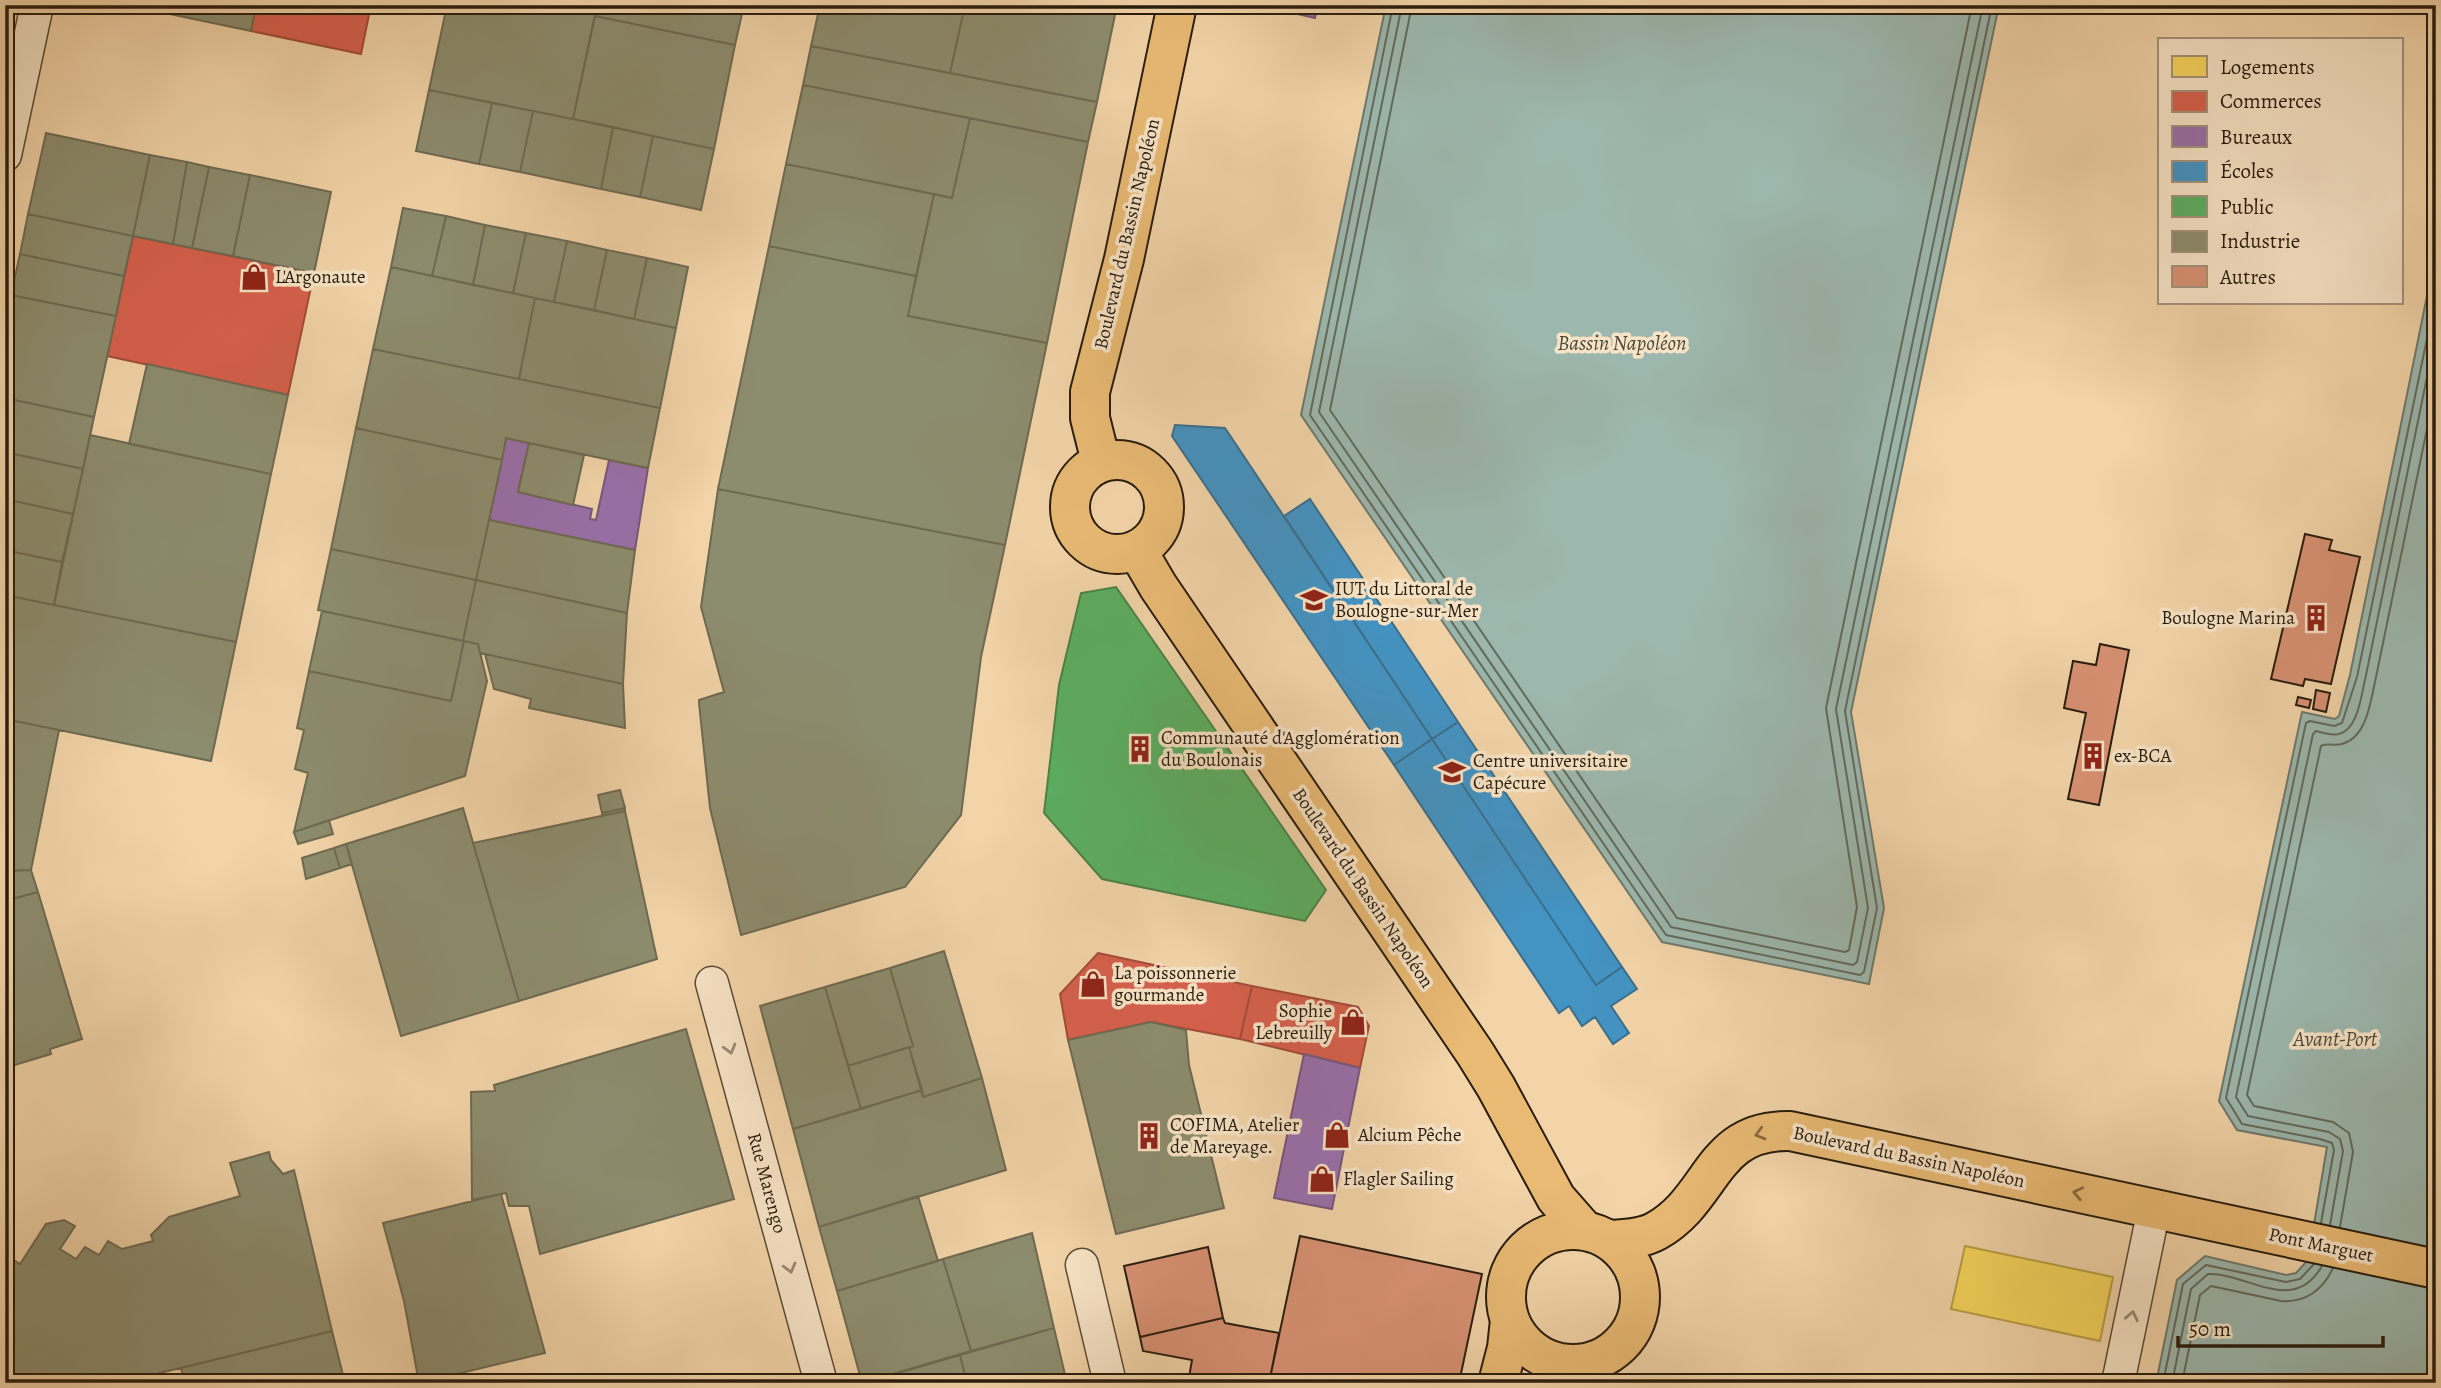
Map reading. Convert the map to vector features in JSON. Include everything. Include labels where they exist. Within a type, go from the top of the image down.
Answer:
[{"type":"main road","name":"Boulevard du Bassin Napoléon","points":[[1101,462],[1090,418],[1090,392],[1121,269],[1177,5]]},
{"type":"main road","points":[[1121,460],[1140,466],[1155,478],[1161,490],[1164,503],[1162,522],[1152,538],[1137,550],[1120,555],[1102,553],[1083,540],[1073,524],[1069,505],[1074,487],[1085,472],[1101,462],[1121,460]]},
{"type":"main road","name":"Boulevard du Bassin Napoléon","points":[[1137,550],[1165,596],[1475,1053],[1561,1205],[1597,1236],[1644,1236],[1663,1226],[1695,1195],[1728,1151],[1750,1137],[1774,1130],[1806,1134],[2206,1221]]},
{"type":"main road","points":[[1517,1259],[1531,1245],[1547,1235],[1566,1230],[1597,1236],[1629,1259],[1640,1292],[1636,1319],[1626,1338],[1617,1348],[1600,1359],[1586,1363],[1557,1362],[1525,1345],[1510,1320],[1506,1289],[1508,1277],[1517,1259],[1522,1228],[1532,1206],[1531,1187],[1535,1159]]},
{"type":"main road","name":"Pont Marguet","points":[[2206,1221],[2436,1269]]},
{"type":"main road","points":[[1498,1383],[1507,1348],[1510,1320]]},
{"type":"street","points":[[5,155],[37,5]]},
{"type":"street","name":"Rue Marengo","points":[[712,983],[821,1383]]},
{"type":"street","points":[[2119,1383],[2154,1209]]},
{"type":"street","points":[[1082,1265],[1110,1383]]},
{"type":"water","name":"Bassin Napoléon","points":[[1386,5],[1999,5],[1851,712],[1884,908],[1869,984],[1662,942],[1301,415]]},
{"type":"water","name":"Avant-Port","points":[[2436,287],[2436,1383],[2156,1383],[2177,1280],[2205,1256],[2286,1275],[2296,1273],[2308,1260],[2327,1147],[2237,1130],[2219,1101],[2302,712],[2335,719],[2339,716],[2350,675],[2428,291]]},
{"type":"building: Logements","points":[[1965,1246],[2113,1277],[2100,1341],[1951,1309]]},
{"type":"building: Commerces","points":[[256,5],[371,5],[361,54],[251,31]]},
{"type":"building: Commerces","points":[[133,236],[314,273],[288,395],[107,356]]},
{"type":"building: Commerces","points":[[1098,953],[1252,986],[1240,1039],[1151,1022],[1068,1040],[1060,994]]},
{"type":"building: Commerces","points":[[1252,986],[1358,1007],[1369,1026],[1360,1068],[1240,1039]]},
{"type":"building: Bureaux","points":[[1318,5],[1315,18],[1267,7]]},
{"type":"building: Bureaux","points":[[506,438],[529,443],[518,492],[592,509],[590,519],[596,520],[609,460],[648,468],[635,550],[489,520]]},
{"type":"building: Bureaux","points":[[1304,1054],[1360,1068],[1332,1209],[1274,1198]]},
{"type":"building: Écoles","points":[[1175,425],[1225,428],[1432,739],[1394,765],[1172,436]]},
{"type":"building: Écoles","points":[[1310,499],[1458,722],[1432,739],[1284,516]]},
{"type":"building: Écoles","points":[[1458,722],[1622,967],[1596,985],[1432,739]]},
{"type":"building: Écoles","points":[[1432,739],[1596,985],[1622,967],[1637,989],[1611,1006],[1629,1033],[1613,1044],[1595,1017],[1582,1026],[1569,1006],[1559,1013],[1394,765]]},
{"type":"building: Public","name":"Communauté d'Agglomération du Boulonais","points":[[1116,587],[1326,890],[1305,921],[1102,879],[1044,813],[1059,685],[1081,593]]},
{"type":"building: Industrie","points":[[127,5],[256,5],[251,31]]},
{"type":"building: Industrie","points":[[447,5],[597,5],[573,119],[429,90]]},
{"type":"building: Industrie","points":[[597,5],[744,5],[735,45],[595,16]]},
{"type":"building: Industrie","points":[[820,5],[965,5],[950,73],[811,46]]},
{"type":"building: Industrie","points":[[965,5],[1117,5],[1097,102],[950,73]]},
{"type":"building: Industrie","points":[[595,16],[735,45],[714,149],[573,119]]},
{"type":"building: Industrie","points":[[811,46],[1097,102],[1088,142],[803,85]]},
{"type":"building: Industrie","points":[[803,85],[970,118],[952,198],[786,164]]},
{"type":"building: Industrie","points":[[429,90],[492,103],[479,164],[416,151]]},
{"type":"building: Industrie","points":[[492,103],[533,111],[520,172],[479,164]]},
{"type":"building: Industrie","points":[[533,111],[613,127],[601,189],[520,172]]},
{"type":"building: Industrie","points":[[970,118],[1088,142],[1047,343],[908,316],[934,194],[952,198]]},
{"type":"building: Industrie","points":[[613,127],[653,136],[640,197],[601,189]]},
{"type":"building: Industrie","points":[[46,133],[150,155],[133,236],[28,214]]},
{"type":"building: Industrie","points":[[653,136],[714,149],[701,210],[640,197]]},
{"type":"building: Industrie","points":[[150,155],[187,162],[173,244],[133,236]]},
{"type":"building: Industrie","points":[[187,162],[209,167],[192,248],[173,244]]},
{"type":"building: Industrie","points":[[786,164],[934,194],[916,276],[769,246]]},
{"type":"building: Industrie","points":[[209,167],[250,175],[233,256],[192,248]]},
{"type":"building: Industrie","points":[[250,175],[331,192],[314,273],[233,256]]},
{"type":"building: Industrie","points":[[403,208],[446,216],[432,276],[391,267]]},
{"type":"building: Industrie","points":[[28,214],[133,236],[124,276],[20,254]]},
{"type":"building: Industrie","points":[[446,216],[485,225],[473,285],[432,276]]},
{"type":"building: Industrie","points":[[485,225],[526,233],[513,293],[473,285]]},
{"type":"building: Industrie","points":[[526,233],[567,241],[554,302],[513,293]]},
{"type":"building: Industrie","points":[[567,241],[607,250],[594,310],[554,302]]},
{"type":"building: Industrie","points":[[769,246],[916,276],[908,316],[1047,343],[1005,545],[718,489]]},
{"type":"building: Industrie","points":[[607,250],[647,258],[634,319],[594,310]]},
{"type":"building: Industrie","points":[[20,254],[124,276],[116,316],[11,295]]},
{"type":"building: Industrie","points":[[647,258],[688,267],[676,328],[634,319]]},
{"type":"building: Industrie","points":[[391,267],[535,298],[519,379],[373,349]]},
{"type":"building: Industrie","points":[[11,295],[116,316],[94,417],[5,398],[5,322]]},
{"type":"building: Industrie","points":[[535,298],[676,328],[660,408],[519,379]]},
{"type":"building: Industrie","points":[[373,349],[660,408],[648,468],[506,438],[502,460],[356,428]]},
{"type":"building: Industrie","points":[[147,364],[288,395],[271,474],[129,444]]},
{"type":"building: Industrie","points":[[5,398],[94,417],[83,469],[5,452]]},
{"type":"building: Industrie","points":[[356,428],[502,460],[476,580],[331,549]]},
{"type":"building: Industrie","points":[[90,435],[271,474],[236,642],[54,605]]},
{"type":"building: Industrie","points":[[529,443],[584,455],[573,505],[518,492]]},
{"type":"building: Industrie","points":[[5,452],[83,469],[73,514],[5,499]]},
{"type":"building: Industrie","points":[[718,489],[1005,545],[981,657],[961,815],[905,887],[741,935],[710,808],[699,703],[699,700],[724,692],[701,607]]},
{"type":"building: Industrie","points":[[5,499],[73,514],[62,562],[5,550]]},
{"type":"building: Industrie","points":[[489,520],[635,550],[627,613],[476,580]]},
{"type":"building: Industrie","points":[[331,549],[476,580],[463,641],[318,610]]},
{"type":"building: Industrie","points":[[5,550],[62,562],[54,605],[5,595]]},
{"type":"building: Industrie","points":[[476,580],[627,613],[623,684],[480,653],[478,644],[463,641]]},
{"type":"building: Industrie","points":[[5,595],[236,642],[211,761],[5,719]]},
{"type":"building: Industrie","points":[[322,611],[464,641],[451,701],[309,671]]},
{"type":"building: Industrie","points":[[464,641],[478,644],[487,681],[465,776],[294,832],[308,773],[295,769],[304,730],[297,728],[309,671],[451,701]]},
{"type":"building: Industrie","points":[[485,654],[623,684],[625,728],[529,708],[531,699],[494,689]]},
{"type":"building: Industrie","points":[[5,719],[59,730],[31,870],[5,871]]},
{"type":"building: Industrie","points":[[620,790],[625,808],[602,813],[598,795]]},
{"type":"building: Industrie","points":[[463,808],[519,1001],[401,1036],[346,844]]},
{"type":"building: Industrie","points":[[625,808],[625,811],[602,816],[602,813]]},
{"type":"building: Industrie","points":[[625,811],[657,959],[519,1001],[473,843]]},
{"type":"building: Industrie","points":[[329,820],[333,834],[298,844],[294,832]]},
{"type":"building: Industrie","points":[[346,844],[352,864],[340,868],[334,848]]},
{"type":"building: Industrie","points":[[334,848],[340,868],[306,879],[302,858]]},
{"type":"building: Industrie","points":[[31,870],[38,892],[5,901],[5,871]]},
{"type":"building: Industrie","points":[[38,892],[82,1039],[50,1049],[51,1054],[5,1068],[5,901]]},
{"type":"building: Industrie","points":[[944,951],[982,1078],[923,1097],[909,1047],[913,1046],[890,968]]},
{"type":"building: Industrie","points":[[890,968],[913,1046],[848,1066],[825,987]]},
{"type":"building: Industrie","points":[[825,987],[861,1109],[793,1129],[760,1006]]},
{"type":"building: Industrie","name":"COFIMA, Atelier de Mareyage.","points":[[1151,1022],[1186,1030],[1189,1065],[1224,1208],[1116,1234],[1068,1040]]},
{"type":"building: Industrie","points":[[686,1029],[734,1199],[540,1254],[529,1206],[509,1206],[506,1193],[472,1200],[471,1092],[495,1091],[494,1085]]},
{"type":"building: Industrie","points":[[909,1047],[922,1090],[861,1109],[848,1066]]},
{"type":"building: Industrie","points":[[982,1078],[1006,1170],[819,1227],[793,1129],[922,1090],[923,1097]]},
{"type":"building: Industrie","points":[[269,1152],[271,1160],[283,1174],[294,1170],[332,1331],[119,1383],[5,1383],[6,1255],[20,1264],[46,1224],[64,1220],[75,1226],[60,1249],[76,1259],[85,1247],[99,1255],[108,1241],[122,1249],[153,1241],[151,1235],[169,1217],[240,1196],[230,1163]]},
{"type":"building: Industrie","points":[[501,1194],[545,1353],[419,1383],[404,1301],[383,1223]]},
{"type":"building: Industrie","points":[[918,1196],[938,1261],[837,1291],[819,1227]]},
{"type":"building: Industrie","points":[[1032,1233],[1054,1328],[971,1351],[943,1259]]},
{"type":"building: Industrie","points":[[943,1259],[971,1351],[862,1383],[837,1291]]},
{"type":"building: Industrie","points":[[1054,1328],[1067,1383],[967,1383],[960,1355]]},
{"type":"building: Industrie","points":[[332,1331],[345,1383],[185,1383],[181,1368]]},
{"type":"building: Industrie","points":[[960,1355],[967,1383],[864,1383]]},
{"type":"building: Autres","name":"Boulogne Marina","points":[[2305,534],[2332,540],[2329,550],[2360,557],[2331,684],[2305,679],[2303,686],[2271,679]]},
{"type":"building: Autres","name":"ex-BCA","points":[[2100,644],[2129,650],[2099,805],[2068,799],[2086,713],[2064,708],[2073,661],[2096,665]]},
{"type":"building: Autres","points":[[2316,690],[2330,693],[2326,712],[2313,709]]},
{"type":"building: Autres","points":[[2298,697],[2311,700],[2309,708],[2296,705]]},
{"type":"building: Autres","points":[[1300,1236],[1482,1274],[1459,1383],[1269,1383]]},
{"type":"building: Autres","points":[[1208,1247],[1223,1318],[1140,1337],[1124,1266]]},
{"type":"building: Autres","points":[[1223,1318],[1225,1323],[1279,1333],[1269,1383],[1188,1383],[1192,1360],[1143,1351],[1140,1337]]},
{"type":"place","name":"L'Argonaute","points":[[254,277]]},
{"type":"place","name":"IUT du Littoral de Boulogne-sur-Mer","points":[[1314,600]]},
{"type":"place","name":"Boulogne Marina","points":[[2316,618]]},
{"type":"place","name":"Communauté d'Agglomération du Boulonais","points":[[1140,749]]},
{"type":"place","name":"ex-BCA","points":[[2093,756]]},
{"type":"place","name":"Centre universitaire Capécure","points":[[1452,772]]},
{"type":"place","name":"La poissonnerie gourmande","points":[[1093,984]]},
{"type":"place","name":"Sophie Lebreuilly","points":[[1353,1022]]},
{"type":"place","name":"Alcium Pêche","points":[[1337,1135]]},
{"type":"place","name":"COFIMA, Atelier de Mareyage.","points":[[1149,1136]]},
{"type":"place","name":"Flagler Sailing","points":[[1322,1179]]}]
